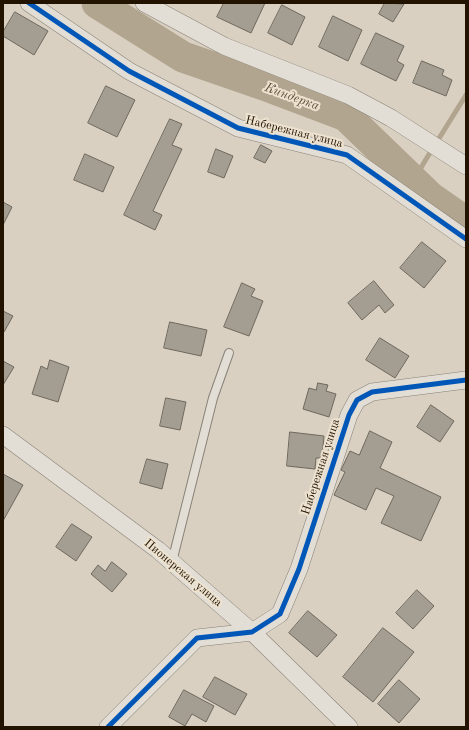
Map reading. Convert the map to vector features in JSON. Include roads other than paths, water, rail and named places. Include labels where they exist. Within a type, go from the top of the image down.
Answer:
[{"type":"street","name":"Набережная улица","points":[[29,3],[129,71],[238,128],[347,156],[466,238]]},
{"type":"street","points":[[144,3],[224,46],[348,95],[391,118],[466,166]]},
{"type":"street","name":"Набережная улица","points":[[252,632],[280,614],[299,569],[349,415],[357,400],[372,392],[466,380]]},
{"type":"street","name":"Пионерская улица","points":[[3,435],[158,550],[252,632],[349,727]]},
{"type":"street","points":[[113,726],[197,638],[252,632]]},
{"type":"lane","points":[[172,562],[213,398],[229,353]]},
{"type":"waterway","name":"Киндерка","points":[[97,3],[183,57],[264,85],[346,116],[430,197],[466,222]]},
{"type":"waterway","points":[[438,140],[466,95]]},
{"type":"waterway","points":[[413,181],[431,151]]}]
